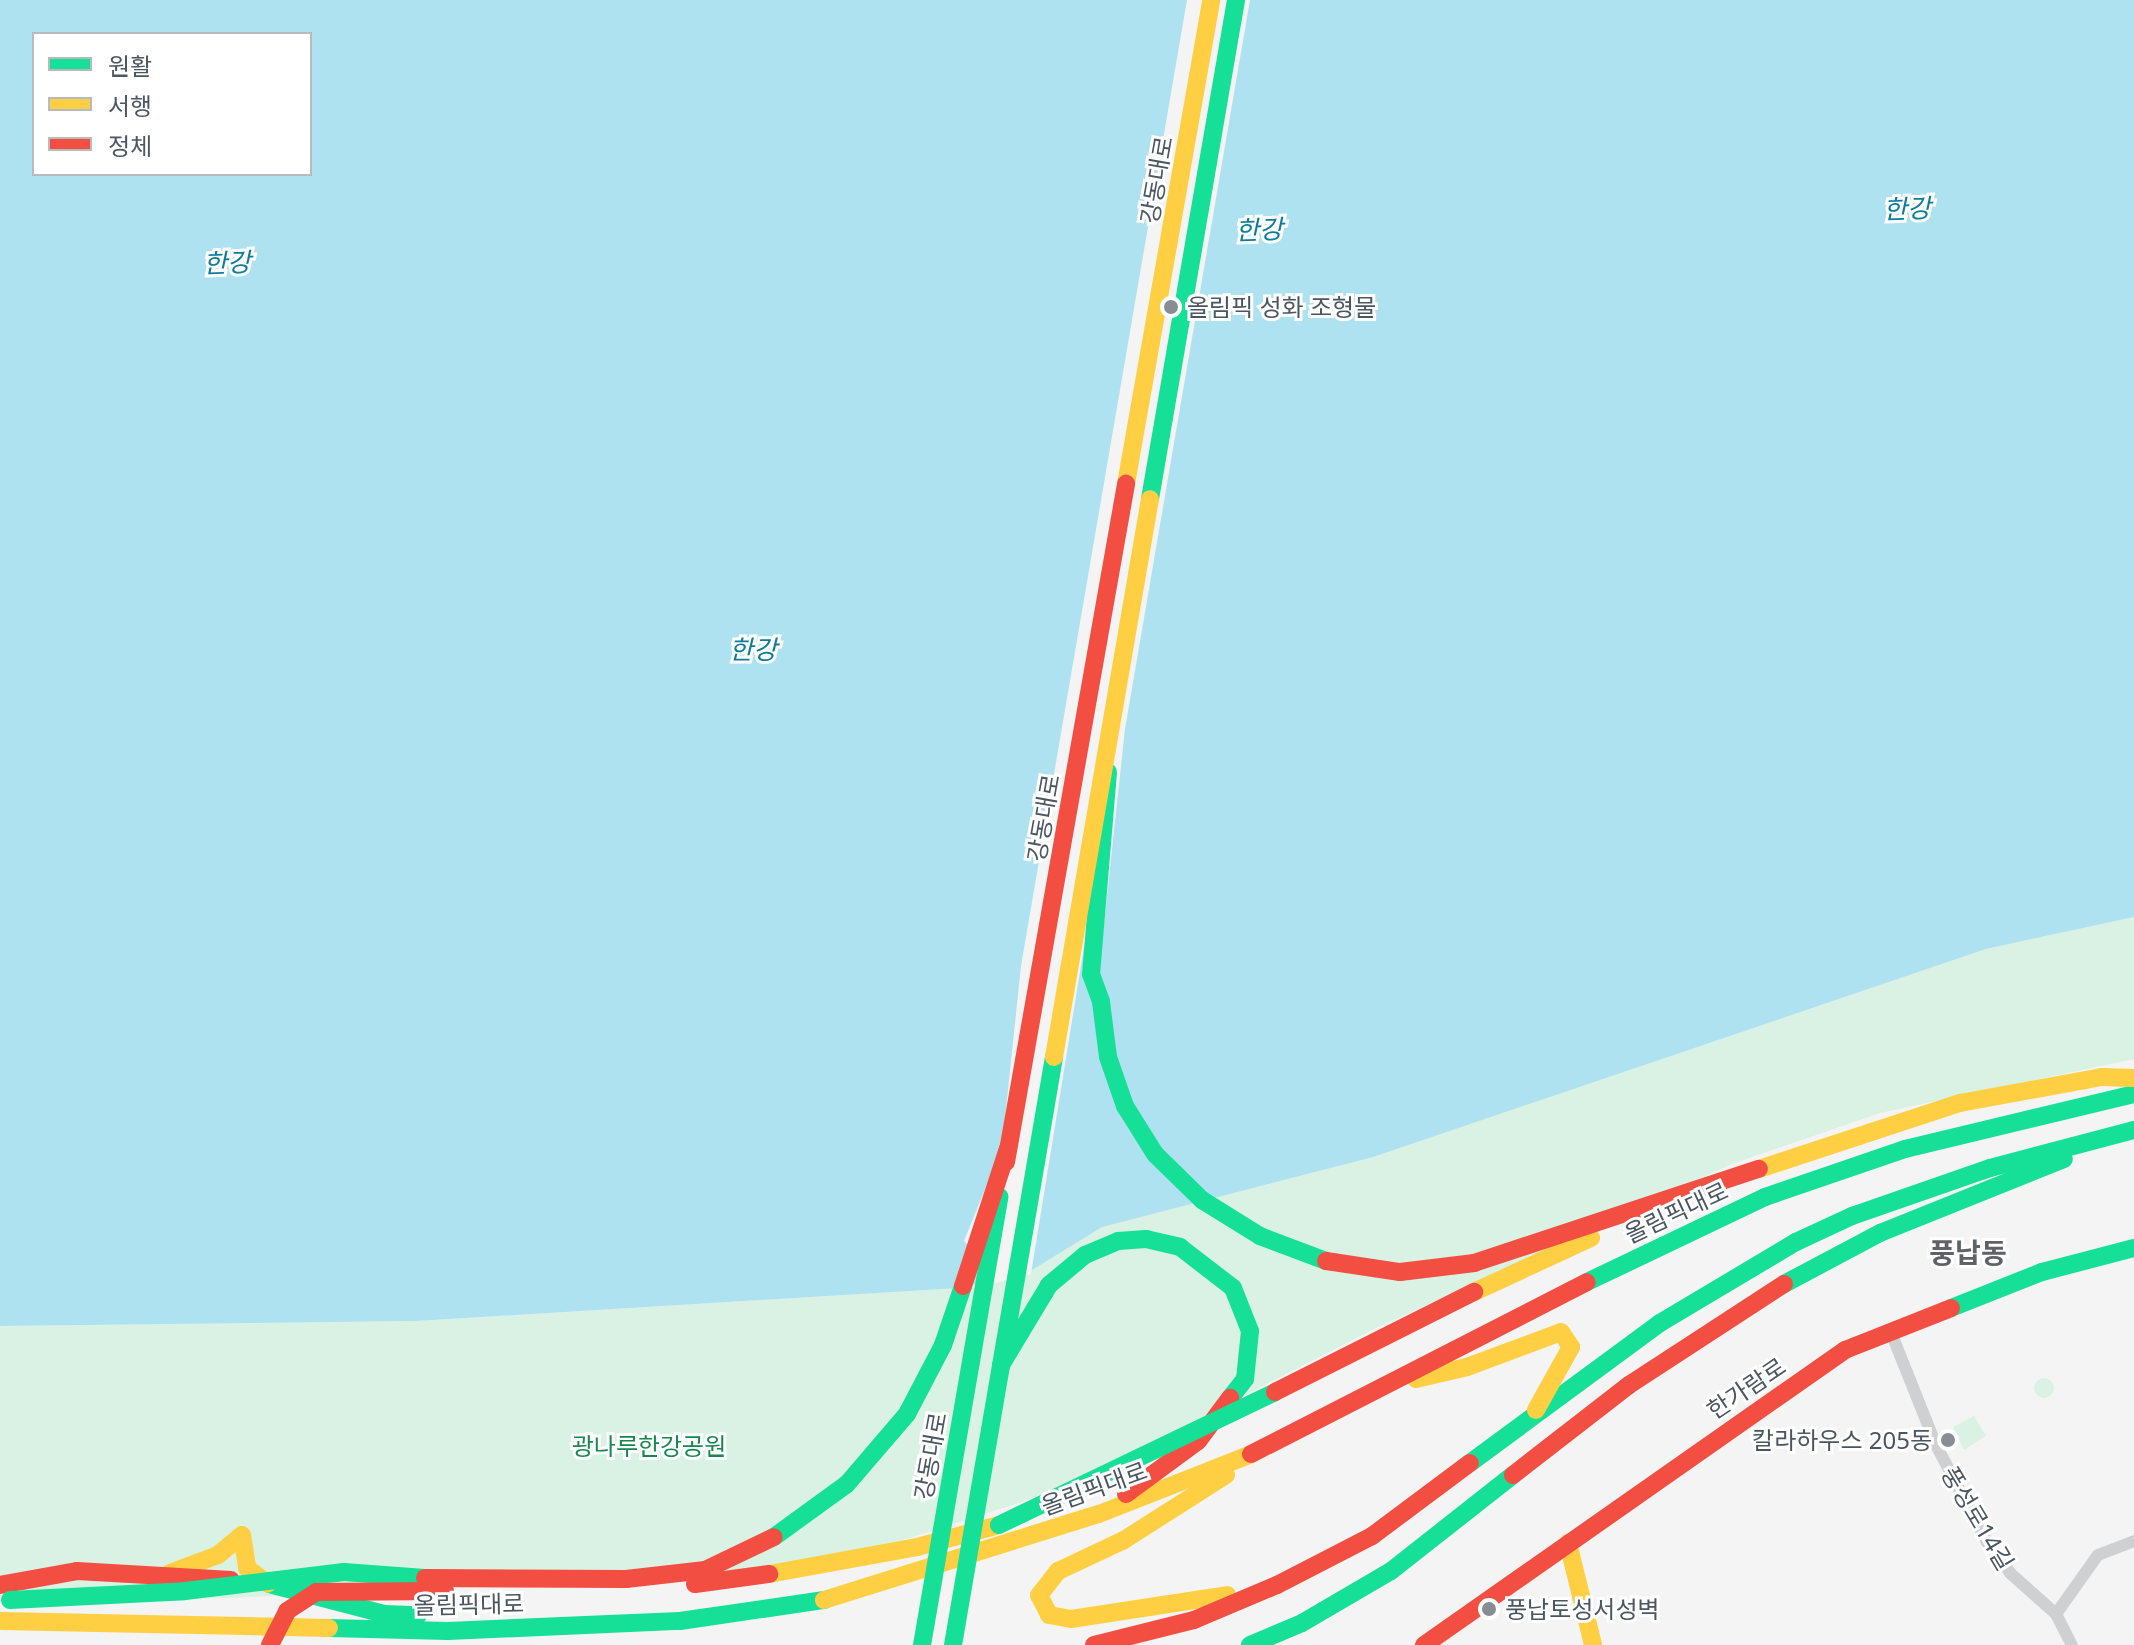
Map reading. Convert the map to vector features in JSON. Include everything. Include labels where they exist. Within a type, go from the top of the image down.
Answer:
[{"type":"main road","name":"강동대로","points":[[922,1645],[1211,0]]},
{"type":"main road","name":"강동대로","points":[[953,1645],[1236,0]]},
{"type":"main road","points":[[1108,739],[1108,809],[1093,904],[1091,974],[1115,1081],[1155,1154],[1176,1179],[1230,1219],[1319,1260],[1400,1272],[1500,1257],[1676,1200],[1875,1127],[1960,1103],[2102,1077],[2134,1078]]},
{"type":"main road","name":"올림픽대로","points":[[0,1621],[448,1631],[680,1621],[836,1598],[1099,1514],[1271,1446],[1684,1232],[1765,1197],[1905,1149],[2134,1094]]},
{"type":"main road","points":[[1094,1645],[1167,1630],[1277,1585],[1372,1536],[1672,1315],[1796,1242],[1990,1168],[2133,1131]]},
{"type":"main road","points":[[1250,1645],[1302,1623],[1391,1571],[1674,1353],[1836,1252],[2133,1131]]},
{"type":"main road","points":[[626,1579],[705,1570],[760,1548],[825,1504],[868,1464],[907,1414],[943,1345],[1008,1148]]},
{"type":"main road","points":[[270,1645],[287,1611],[328,1589],[588,1589],[708,1582],[917,1547],[999,1525],[1065,1497],[1474,1292],[1676,1200]]},
{"type":"main road","points":[[1000,1367],[1049,1285],[1085,1255],[1118,1241],[1146,1239],[1180,1247],[1233,1288],[1250,1331],[1245,1379],[1198,1441],[1099,1514]]},
{"type":"main road","name":"한가람로","points":[[1424,1645],[1845,1350],[2042,1272],[2134,1248]]},
{"type":"main road","points":[[1385,1386],[1467,1367],[1561,1332],[1569,1337],[1571,1347],[1531,1418]]},
{"type":"main road","points":[[1271,1446],[1124,1540],[1058,1571],[1039,1595],[1049,1615],[1090,1619],[1277,1585]]},
{"type":"main road","points":[[1290,1645],[1428,1559],[1508,1493],[1538,1458]]},
{"type":"main road","points":[[163,1575],[218,1555],[242,1535],[247,1568],[268,1584]]},
{"type":"main road","points":[[1568,1543],[1593,1645]]},
{"type":"main road","points":[[3,1596],[77,1571],[268,1584],[384,1614],[531,1613],[619,1624]]},
{"type":"main road","points":[[3,1596],[185,1591],[344,1572],[477,1582],[626,1579],[708,1582]]},
{"type":"street","name":"풍성로14길","points":[[1890,1330],[1936,1445],[1987,1542],[2010,1573],[2056,1614],[2072,1645]]},
{"type":"street","points":[[2056,1614],[2098,1555],[2134,1541]]},
{"type":"green space","name":"광나루한강공원","points":[[2134,917],[2134,1059],[1880,1113],[1732,1164],[1372,1330],[1088,1476],[1019,1503],[869,1551],[766,1574],[228,1598],[0,1596],[0,1326],[416,1321],[959,1288],[1102,1227],[1418,1141],[1986,949]]},
{"type":"green space","points":[[2040,1378],[2048,1378],[2054,1388],[2048,1398],[2040,1398],[2034,1392],[2034,1384]]},
{"type":"green space","points":[[1974,1416],[1986,1436],[1964,1450],[1953,1427]]},
{"type":"water","name":"한강","points":[[0,0],[2134,0],[2134,917],[1986,949],[1373,1157],[1102,1227],[1032,1270],[959,1288],[416,1321],[0,1326]]},
{"type":"pier","points":[[1187,0],[1250,0],[1125,729],[1103,934],[1084,947],[1031,1274],[977,1288],[981,1259],[964,1241],[1002,1147],[1021,966]]},
{"type":"traffic: fast","points":[[1150,499],[1236,0]]},
{"type":"traffic: fast","points":[[1108,772],[1091,974],[1101,1002],[1108,1057],[1125,1106],[1155,1154],[1202,1200],[1260,1236],[1326,1261]]},
{"type":"traffic: fast","points":[[953,1645],[1054,1057]]},
{"type":"traffic: fast","points":[[1587,1282],[1765,1197],[1905,1149],[2134,1094]]},
{"type":"traffic: fast","points":[[1470,1463],[1660,1323],[1796,1242],[1852,1216],[1990,1168],[2134,1130]]},
{"type":"traffic: fast","points":[[1784,1284],[1880,1233],[2064,1159]]},
{"type":"traffic: fast","points":[[922,1645],[999,1197]]},
{"type":"traffic: fast","points":[[1001,1365],[1049,1285],[1085,1255],[1118,1241],[1146,1239],[1180,1247],[1233,1288],[1250,1331],[1245,1379],[1230,1398]]},
{"type":"traffic: fast","points":[[1951,1308],[2042,1272],[2134,1248]]},
{"type":"traffic: fast","points":[[774,1537],[847,1484],[907,1414],[943,1345],[963,1286]]},
{"type":"traffic: fast","points":[[999,1525],[1275,1392]]},
{"type":"traffic: fast","points":[[1250,1645],[1302,1623],[1391,1571],[1513,1475]]},
{"type":"traffic: fast","points":[[10,1600],[185,1591],[344,1572],[425,1578]]},
{"type":"traffic: fast","points":[[269,1584],[384,1614],[418,1615]]},
{"type":"traffic: fast","points":[[329,1628],[448,1631],[680,1621],[824,1600]]},
{"type":"traffic: slow","points":[[1126,484],[1211,0]]},
{"type":"traffic: slow","points":[[1054,1057],[1150,499]]},
{"type":"traffic: slow","points":[[1759,1169],[1960,1103],[2102,1077],[2134,1078]]},
{"type":"traffic: slow","points":[[1474,1292],[1591,1238]]},
{"type":"traffic: slow","points":[[1416,1379],[1467,1367],[1561,1332],[1571,1347],[1536,1410]]},
{"type":"traffic: slow","points":[[824,1600],[1099,1514],[1251,1454]]},
{"type":"traffic: slow","points":[[1226,1475],[1124,1540],[1058,1571],[1039,1595],[1049,1615],[1071,1619],[1227,1595]]},
{"type":"traffic: slow","points":[[769,1574],[917,1547],[999,1525]]},
{"type":"traffic: slow","points":[[170,1573],[218,1555],[242,1535],[247,1568],[268,1584]]},
{"type":"traffic: slow","points":[[1568,1543],[1593,1645]]},
{"type":"traffic: slow","points":[[0,1621],[329,1628]]},
{"type":"traffic: jam","points":[[1006,1162],[1126,484]]},
{"type":"traffic: jam","points":[[963,1286],[1008,1148]]},
{"type":"traffic: jam","points":[[1326,1261],[1400,1272],[1474,1263],[1759,1169]]},
{"type":"traffic: jam","points":[[1251,1454],[1587,1282]]},
{"type":"traffic: jam","points":[[1513,1475],[1629,1385],[1784,1284]]},
{"type":"traffic: jam","points":[[1275,1392],[1474,1292]]},
{"type":"traffic: jam","points":[[1424,1645],[1845,1350],[1951,1308]]},
{"type":"traffic: jam","points":[[1126,1494],[1198,1441],[1230,1398]]},
{"type":"traffic: jam","points":[[1094,1645],[1194,1620],[1277,1585],[1372,1536],[1470,1463]]},
{"type":"traffic: jam","points":[[425,1578],[626,1579],[705,1570],[774,1537]]},
{"type":"traffic: jam","points":[[0,1585],[77,1571],[231,1580]]},
{"type":"traffic: jam","points":[[695,1584],[769,1574]]},
{"type":"traffic: jam","points":[[270,1645],[287,1611],[316,1592],[445,1591]]},
{"type":"place","name":"올림픽 성화 조형물","points":[[1171,307]]},
{"type":"place","name":"칼라하우스 205동","points":[[1948,1440]]},
{"type":"place","name":"풍납토성서성벽","points":[[1489,1609]]},
{"type":"district","name":"풍납동","points":[[1968,1252]]}]
